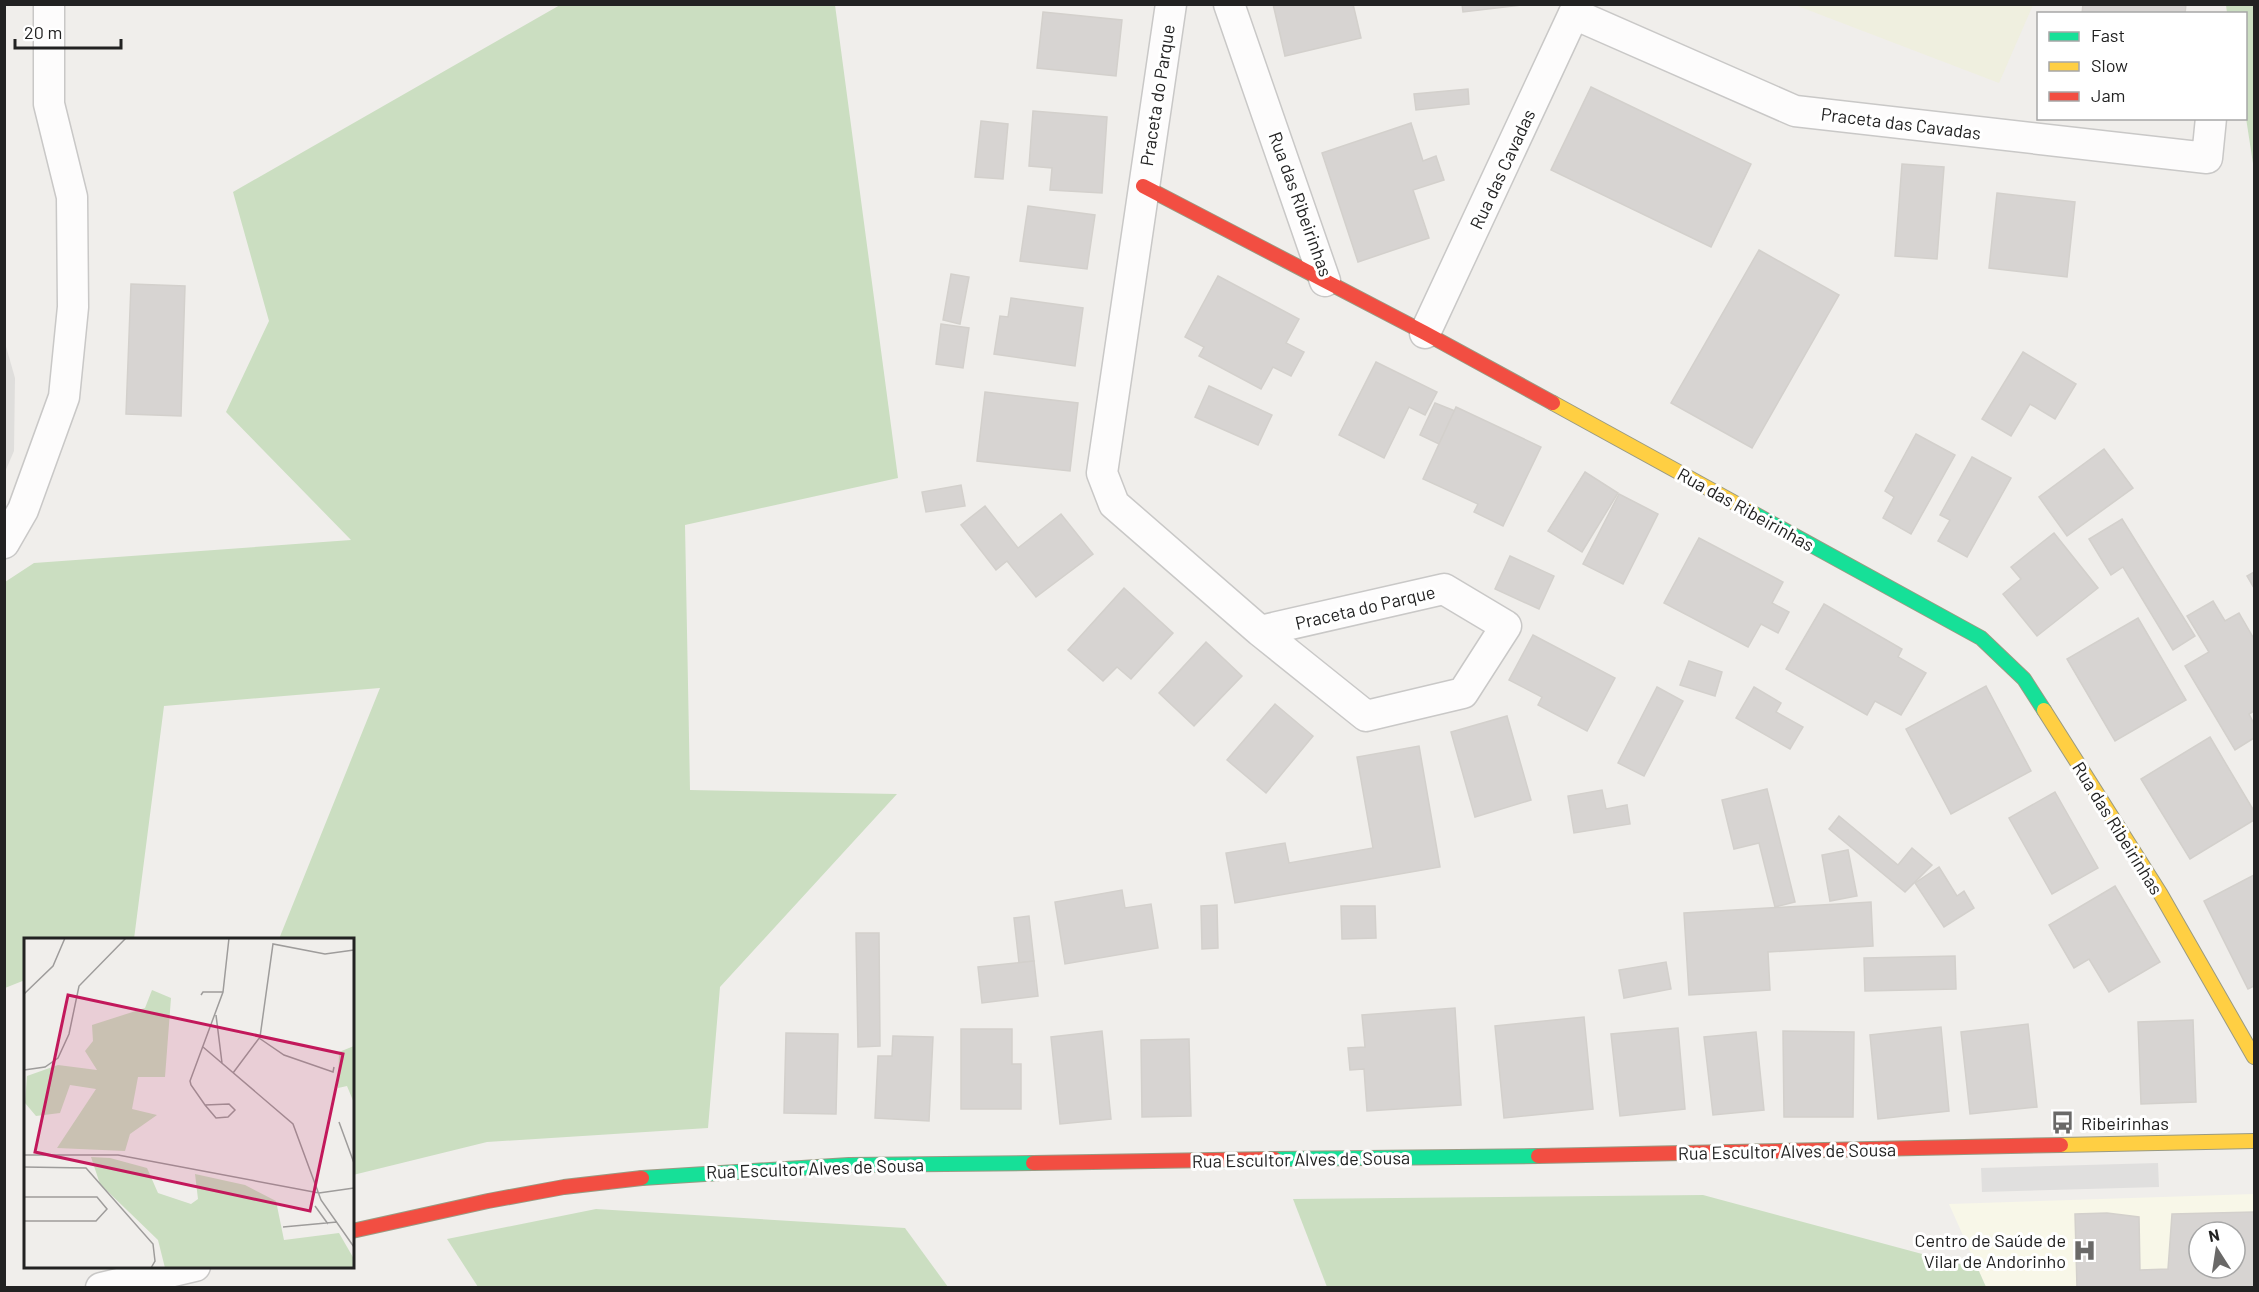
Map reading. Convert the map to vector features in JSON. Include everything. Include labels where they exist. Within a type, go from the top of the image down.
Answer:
[{"type":"street","points":[[4,543],[23,510],[64,397],[73,306],[72,197],[49,104],[49,4]]},
{"type":"street","name":"Praceta do Parque","points":[[1171,4],[1102,473],[1114,504],[1260,631],[1366,716],[1463,693],[1506,626],[1444,589],[1260,631]]},
{"type":"street","name":"Rua das Ribeirinhas","points":[[1230,4],[1325,281],[1425,333],[1981,638],[2024,679],[2160,893],[2254,1057]]},
{"type":"street","name":"Praceta das Cavadas","points":[[1575,9],[1795,111],[2207,158],[2211,120]]},
{"type":"street","name":"Rua das Cavadas","points":[[1425,333],[1575,9]]},
{"type":"street","name":"Praceta do Parque","points":[[1143,186],[1325,281]]},
{"type":"street","name":"Rua Escultor Alves de Sousa","points":[[354,1231],[564,1187],[657,1176],[849,1165],[1734,1153],[2254,1141]]},
{"type":"street","points":[[101,1287],[186,1268]]},
{"type":"shaded area","points":[[5,343],[15,378],[14,451],[5,472]]},
{"type":"shaded area","points":[[2158,1163],[2159,1187],[1982,1192],[1981,1168]]},
{"type":"shaded area","name":"Centro de Saúde de Vilar de Andorinho","points":[[2254,1194],[2254,1287],[1986,1287],[1949,1204]]},
{"type":"green space","points":[[2033,4],[1999,83],[1795,5]]},
{"type":"green space","points":[[560,5],[835,5],[898,478],[685,525],[690,790],[897,794],[720,987],[708,1128],[487,1142],[354,1175],[354,938],[279,938],[380,688],[164,706],[134,938],[24,938],[24,980],[5,988],[5,582],[34,563],[351,540],[226,412],[269,321],[233,192]]},
{"type":"green space","points":[[2226,5],[2254,5],[2254,170],[2246,120],[2247,12],[2227,12]]},
{"type":"green space","points":[[1703,1195],[1978,1269],[1986,1287],[1327,1287],[1293,1199]]},
{"type":"green space","points":[[596,1209],[905,1228],[948,1287],[478,1287],[447,1239]]},
{"type":"building","points":[[1273,4],[1353,4],[1361,38],[1285,56]]},
{"type":"building","points":[[1462,4],[1531,4],[1463,12]]},
{"type":"building","points":[[2083,4],[2186,4],[2185,12],[2082,12]]},
{"type":"building","points":[[1043,12],[1122,20],[1116,76],[1037,68]]},
{"type":"building","points":[[1591,87],[1751,164],[1711,247],[1551,170]]},
{"type":"building","points":[[1468,89],[1469,104],[1416,110],[1414,94]]},
{"type":"building","points":[[1033,111],[1107,117],[1102,193],[1050,190],[1052,168],[1029,166]]},
{"type":"building","points":[[981,121],[1008,124],[1003,179],[975,177]]},
{"type":"building","points":[[1411,123],[1423,161],[1436,156],[1444,180],[1413,190],[1429,238],[1358,262],[1322,153]]},
{"type":"building","points":[[1902,164],[1944,167],[1937,259],[1895,256]]},
{"type":"building","points":[[1997,193],[2075,202],[2067,277],[1989,268]]},
{"type":"building","points":[[1028,206],[1095,215],[1087,269],[1020,261]]},
{"type":"building","points":[[1759,250],[1839,295],[1752,448],[1671,403]]},
{"type":"building","points":[[951,274],[969,277],[960,324],[943,320]]},
{"type":"building","points":[[1218,276],[1299,319],[1286,343],[1304,352],[1291,376],[1273,367],[1261,389],[1199,356],[1204,347],[1185,337]]},
{"type":"building","points":[[131,284],[185,286],[181,416],[126,414]]},
{"type":"building","points":[[1011,298],[1083,308],[1075,366],[994,354],[1000,316],[1008,317]]},
{"type":"building","points":[[941,324],[969,328],[963,368],[936,364]]},
{"type":"building","points":[[2023,352],[2076,384],[2055,419],[2030,404],[2011,436],[1982,419]]},
{"type":"building","points":[[1376,362],[1437,392],[1425,415],[1409,407],[1384,458],[1339,435]]},
{"type":"building","points":[[1209,386],[1272,415],[1258,445],[1195,417]]},
{"type":"building","points":[[985,392],[1078,403],[1070,471],[977,461]]},
{"type":"building","points":[[1435,403],[1455,411],[1439,444],[1420,435]]},
{"type":"building","points":[[1456,407],[1541,447],[1503,526],[1474,512],[1478,504],[1423,479]]},
{"type":"building","points":[[1916,434],[1955,455],[1911,534],[1883,518],[1894,497],[1885,491]]},
{"type":"building","points":[[2104,449],[2133,488],[2067,536],[2039,497]]},
{"type":"building","points":[[1972,457],[2011,478],[1967,557],[1938,541],[1950,520],[1940,515]]},
{"type":"building","points":[[1585,472],[1618,493],[1582,552],[1548,531]]},
{"type":"building","points":[[961,485],[965,506],[926,512],[922,492]]},
{"type":"building","points":[[1619,494],[1658,514],[1623,584],[1583,564]]},
{"type":"building","points":[[985,506],[1018,548],[1061,514],[1093,554],[1036,597],[1007,561],[996,570],[961,525]]},
{"type":"building","points":[[2122,519],[2195,636],[2173,650],[2123,567],[2111,575],[2089,539]]},
{"type":"building","points":[[2054,533],[2098,588],[2037,636],[2003,594],[2021,579],[2011,567]]},
{"type":"building","points":[[1699,538],[1783,582],[1772,603],[1789,612],[1778,633],[1761,624],[1748,647],[1664,603]]},
{"type":"building","points":[[1510,556],[1554,576],[1539,609],[1495,589]]},
{"type":"building","points":[[2254,572],[2254,588],[2247,576]]},
{"type":"building","points":[[1124,588],[1173,633],[1131,679],[1117,667],[1103,681],[1068,650]]},
{"type":"building","points":[[2213,601],[2225,621],[2239,613],[2254,639],[2254,711],[2249,714],[2254,724],[2254,738],[2235,750],[2185,666],[2209,652],[2187,616]]},
{"type":"building","points":[[1824,604],[1902,649],[1898,657],[1926,673],[1901,715],[1875,701],[1867,715],[1786,669]]},
{"type":"building","points":[[2138,618],[2186,700],[2115,741],[2067,659]]},
{"type":"building","points":[[1533,635],[1615,678],[1587,731],[1538,705],[1542,697],[1509,680]]},
{"type":"building","points":[[1206,642],[1242,676],[1194,726],[1159,693]]},
{"type":"building","points":[[1689,661],[1722,672],[1715,696],[1680,685]]},
{"type":"building","points":[[1986,686],[2031,771],[1951,814],[1906,729]]},
{"type":"building","points":[[1657,687],[1683,701],[1644,776],[1618,763]]},
{"type":"building","points":[[1754,687],[1781,703],[1776,712],[1803,727],[1790,749],[1736,718]]},
{"type":"building","points":[[1275,704],[1313,736],[1266,793],[1227,760]]},
{"type":"building","points":[[1507,716],[1531,800],[1475,817],[1451,732]]},
{"type":"building","points":[[2210,737],[2254,811],[2254,820],[2190,859],[2141,779]]},
{"type":"building","points":[[1419,746],[1440,867],[1235,903],[1226,853],[1285,843],[1289,863],[1373,848],[1357,757]]},
{"type":"building","points":[[1767,789],[1795,902],[1775,907],[1759,843],[1734,849],[1722,800]]},
{"type":"building","points":[[1602,790],[1606,809],[1627,805],[1630,824],[1574,833],[1568,796]]},
{"type":"building","points":[[2055,792],[2098,868],[2052,894],[2009,818]]},
{"type":"building","points":[[1839,816],[1898,865],[1912,848],[1932,865],[1905,892],[1829,829]]},
{"type":"building","points":[[1848,850],[1857,896],[1830,901],[1822,855]]},
{"type":"building","points":[[1939,867],[1957,896],[1964,891],[1974,908],[1944,927],[1915,883]]},
{"type":"building","points":[[2254,875],[2254,986],[2248,989],[2204,901]]},
{"type":"building","points":[[2115,886],[2160,962],[2109,992],[2089,959],[2074,968],[2049,925]]},
{"type":"building","points":[[1122,890],[1125,908],[1151,904],[1158,948],[1065,964],[1055,902]]},
{"type":"building","points":[[1871,902],[1873,946],[1768,952],[1770,990],[1689,995],[1684,913]]},
{"type":"building","points":[[1217,905],[1218,948],[1202,949],[1201,906]]},
{"type":"building","points":[[1341,906],[1375,906],[1376,938],[1342,939]]},
{"type":"building","points":[[1029,916],[1034,961],[1019,963],[1014,918]]},
{"type":"building","points":[[856,933],[879,933],[880,1046],[858,1047]]},
{"type":"building","points":[[1955,956],[1956,989],[1865,991],[1864,958]]},
{"type":"building","points":[[1034,961],[1038,996],[982,1003],[978,967]]},
{"type":"building","points":[[1666,962],[1671,989],[1624,998],[1619,970]]},
{"type":"building","points":[[1455,1008],[1461,1105],[1367,1111],[1364,1069],[1350,1070],[1348,1048],[1365,1047],[1362,1015]]},
{"type":"building","points":[[1584,1017],[1593,1109],[1504,1118],[1495,1026]]},
{"type":"building","points":[[2193,1020],[2196,1102],[2141,1104],[2138,1022]]},
{"type":"building","points":[[2028,1024],[2037,1107],[1970,1114],[1961,1032]]},
{"type":"building","points":[[1941,1027],[1949,1111],[1878,1119],[1870,1035]]},
{"type":"building","points":[[1678,1028],[1685,1109],[1620,1116],[1611,1034]]},
{"type":"building","points":[[961,1029],[1012,1029],[1012,1064],[1021,1064],[1021,1109],[961,1109]]},
{"type":"building","points":[[1102,1031],[1111,1119],[1060,1124],[1051,1037]]},
{"type":"building","points":[[1783,1031],[1854,1032],[1853,1117],[1784,1117]]},
{"type":"building","points":[[1756,1032],[1764,1110],[1713,1115],[1704,1037]]},
{"type":"building","points":[[786,1033],[838,1034],[836,1114],[784,1113]]},
{"type":"building","points":[[893,1036],[933,1037],[929,1121],[875,1118],[878,1056],[892,1056]]},
{"type":"building","points":[[1189,1039],[1191,1116],[1142,1117],[1141,1040]]},
{"type":"building","points":[[2254,1212],[2254,1288],[2077,1288],[2075,1214],[2107,1213],[2139,1217],[2140,1270],[2168,1269],[2172,1214]]},
{"type":"traffic: fast","points":[[1753,513],[1981,638],[2024,679],[2044,710]]},
{"type":"traffic: fast","points":[[1275,1159],[1538,1156]]},
{"type":"traffic: fast","points":[[642,1178],[849,1165],[1033,1163]]},
{"type":"traffic: slow","points":[[1553,403],[1753,513]]},
{"type":"traffic: slow","points":[[2044,710],[2160,893],[2254,1057]]},
{"type":"traffic: slow","points":[[2061,1145],[2254,1141]]},
{"type":"traffic: jam","points":[[1143,186],[1425,333],[1553,403]]},
{"type":"traffic: jam","points":[[1538,1156],[2061,1145]]},
{"type":"traffic: jam","points":[[1033,1163],[1275,1159]]},
{"type":"traffic: jam","points":[[354,1231],[564,1187],[642,1178]]},
{"type":"place","name":"Ribeirinhas","points":[[2063,1123]]},
{"type":"place","name":"Centro de Saúde de Vilar de Andorinho","points":[[2084,1250]]}]
